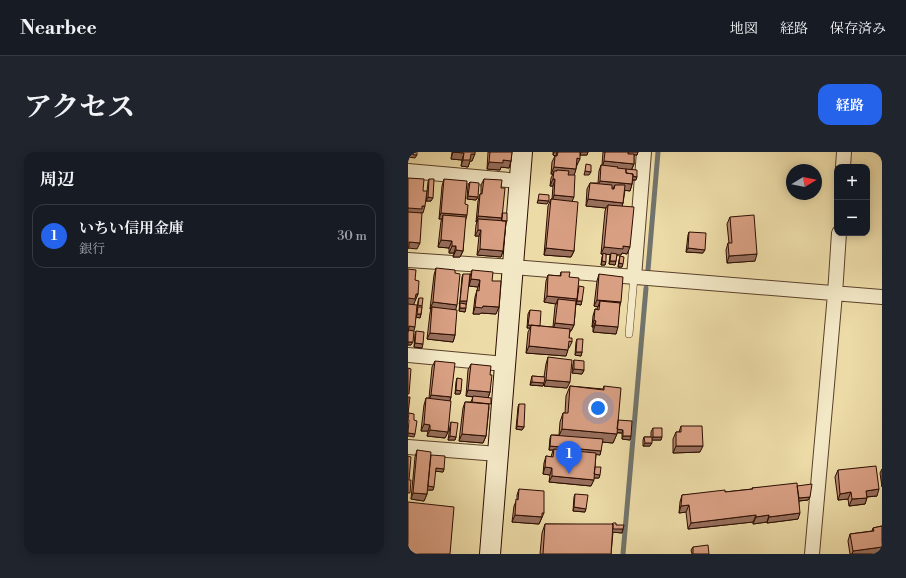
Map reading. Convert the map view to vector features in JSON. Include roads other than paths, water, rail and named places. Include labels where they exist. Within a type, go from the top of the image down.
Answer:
[{"type":"street","points":[[490,554],[522,152]]},
{"type":"street","points":[[634,277],[644,152]]},
{"type":"street","points":[[843,164],[844,152]]},
{"type":"street","points":[[408,171],[520,182]]},
{"type":"street","points":[[812,554],[839,236]]},
{"type":"street","points":[[408,260],[882,297]]},
{"type":"street","points":[[408,355],[505,364]]},
{"type":"street","points":[[408,447],[498,454]]},
{"type":"lane","points":[[629,334],[634,277]]},
{"type":"waterway","points":[[648,270],[658,152]]},
{"type":"waterway","points":[[623,554],[646,288]]},
{"type":"place","name":"いちい信用金庫","points":[[569,474]]}]
